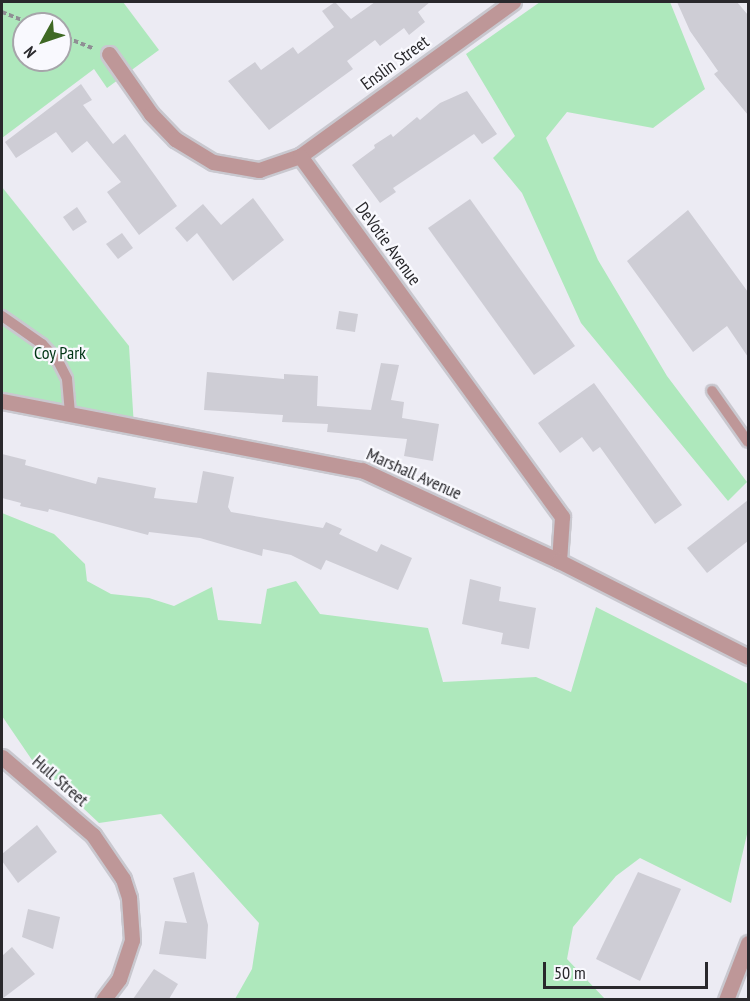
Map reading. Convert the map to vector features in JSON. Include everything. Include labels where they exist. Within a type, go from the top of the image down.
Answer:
[{"type":"street","name":"Enslin Street","points":[[300,156],[513,2]]},
{"type":"street","points":[[109,54],[151,114],[193,152],[213,162],[259,170],[300,156]]},
{"type":"street","name":"DeVotie Avenue","points":[[300,156],[562,517],[559,561]]},
{"type":"street","name":"Marshall Avenue","points":[[2,401],[362,470],[559,561],[748,657]]},
{"type":"street","name":"Hull Street","points":[[2,757],[93,835],[123,879],[133,919],[127,960],[104,999]]},
{"type":"street","points":[[726,999],[748,943]]},
{"type":"lane","points":[[2,316],[42,344],[58,361],[68,379],[70,414]]},
{"type":"lane","points":[[711,391],[748,442]]},
{"type":"path","points":[[72,40],[109,54]]},
{"type":"green space","points":[[2,2],[123,2],[159,50],[107,88],[94,69],[2,138]]},
{"type":"green space","points":[[540,2],[670,2],[705,89],[653,128],[567,112],[546,138],[598,260],[667,376],[747,482],[728,501],[581,323],[522,193],[493,158],[515,136],[466,54]]},
{"type":"green space","name":"Coy Park","points":[[2,187],[129,346],[134,427],[2,401]]},
{"type":"green space","points":[[2,513],[54,534],[85,564],[87,581],[111,594],[149,598],[174,606],[212,587],[218,620],[261,624],[267,589],[296,581],[320,614],[428,628],[443,682],[536,677],[571,692],[596,607],[748,684],[748,830],[731,903],[640,858],[616,876],[573,927],[567,959],[605,999],[235,999],[252,969],[259,923],[161,814],[99,823],[32,760],[2,716]]},
{"type":"building","points":[[335,2],[351,19],[375,2],[430,2],[418,12],[425,22],[409,35],[404,28],[380,46],[375,40],[347,61],[353,69],[269,130],[228,81],[255,62],[261,70],[293,47],[298,54],[334,27],[322,11]]},
{"type":"building","points":[[677,2],[737,2],[748,15],[748,115],[714,74],[718,71],[690,31]]},
{"type":"building","points":[[81,84],[92,100],[83,105],[113,144],[125,134],[177,206],[139,235],[107,192],[121,182],[87,141],[72,153],[56,132],[16,158],[5,142]]},
{"type":"building","points":[[467,91],[497,134],[482,144],[474,134],[393,188],[396,192],[380,203],[352,165],[375,148],[374,145],[391,134],[393,137],[417,117],[420,120],[440,103]]},
{"type":"building","points":[[253,198],[284,240],[233,281],[197,233],[187,242],[175,228],[203,204],[221,225]]},
{"type":"building","points":[[470,199],[575,346],[534,375],[428,228]]},
{"type":"building","points":[[77,207],[87,222],[73,231],[63,217]]},
{"type":"building","points":[[688,210],[748,292],[748,357],[727,326],[693,352],[627,261]]},
{"type":"building","points":[[122,233],[133,248],[118,259],[106,244]]},
{"type":"building","points":[[339,311],[358,314],[355,332],[336,329]]},
{"type":"building","points":[[381,363],[399,365],[391,400],[404,402],[402,418],[439,424],[433,461],[404,456],[407,439],[327,432],[328,424],[282,422],[283,415],[204,410],[207,372],[284,379],[284,374],[318,376],[317,406],[371,410]]},
{"type":"building","points":[[594,383],[682,505],[655,524],[600,447],[593,452],[582,437],[560,453],[538,423]]},
{"type":"building","points":[[2,454],[26,460],[25,465],[96,484],[98,477],[156,488],[154,498],[197,503],[203,471],[234,477],[228,507],[231,512],[323,528],[326,522],[342,529],[339,534],[377,552],[381,544],[412,558],[398,590],[326,560],[321,570],[291,555],[263,549],[262,556],[200,538],[149,532],[148,535],[49,509],[48,512],[20,506],[21,503],[2,498]]},
{"type":"building","points":[[748,500],[748,541],[707,573],[687,548]]},
{"type":"building","points":[[470,579],[501,587],[499,601],[536,608],[529,649],[501,644],[503,633],[462,624]]},
{"type":"building","points":[[37,825],[57,852],[18,883],[2,861],[2,854]]},
{"type":"building","points":[[194,872],[208,925],[206,959],[159,954],[165,921],[187,923],[173,878]]},
{"type":"building","points":[[638,872],[681,889],[640,981],[596,959]]},
{"type":"building","points":[[28,909],[60,917],[53,949],[22,937]]},
{"type":"building","points":[[12,947],[35,974],[2,999],[2,956]]},
{"type":"building","points":[[154,969],[178,984],[169,999],[133,999]]}]
